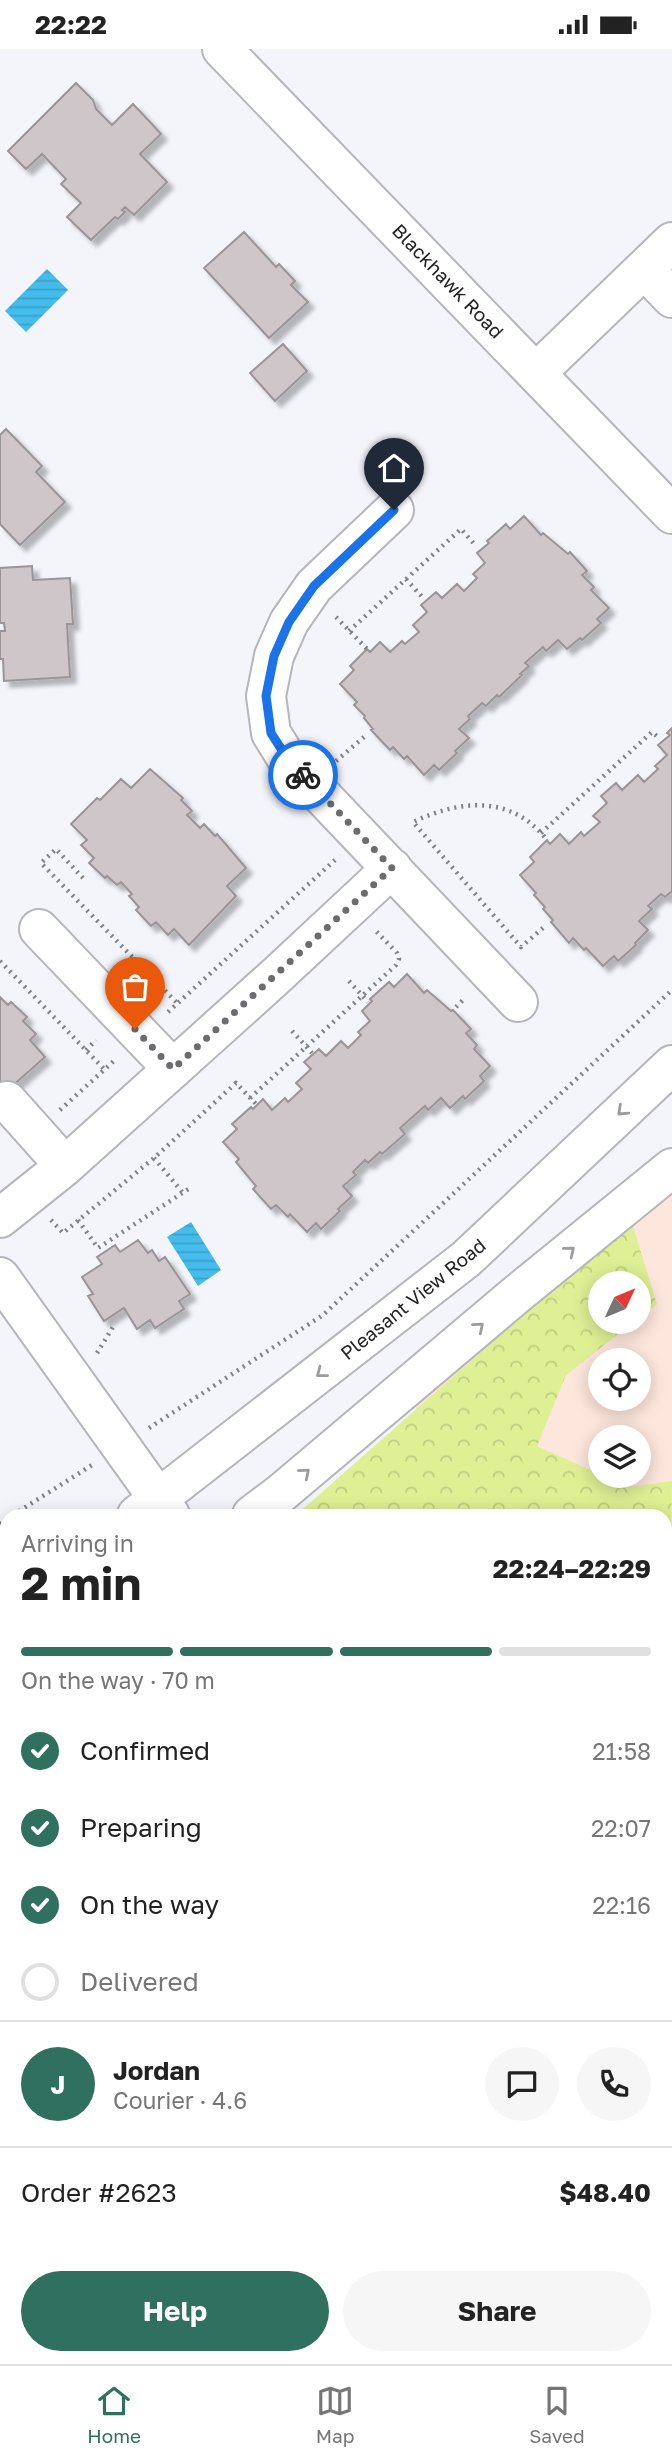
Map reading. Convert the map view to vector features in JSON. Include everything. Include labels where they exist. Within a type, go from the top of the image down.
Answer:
[{"type":"main road","name":"Blackhawk Road","points":[[222,49],[672,514]]},
{"type":"main road","points":[[537,372],[672,243]]},
{"type":"main road","points":[[644,269],[672,298]]},
{"type":"main road","points":[[394,510],[314,586],[289,622],[274,656],[266,696],[271,733],[287,758],[517,1002]]},
{"type":"main road","points":[[0,1218],[65,1165],[173,1069],[392,868]]},
{"type":"main road","points":[[39,929],[173,1069]]},
{"type":"main road","name":"Pleasant View Road","points":[[157,1509],[466,1259],[672,1065]]},
{"type":"main road","points":[[7,1101],[65,1165]]},
{"type":"main road","points":[[259,1509],[672,1168]]},
{"type":"main road","points":[[0,1277],[155,1509]]},
{"type":"path","points":[[349,631],[461,529],[476,546]]},
{"type":"path","points":[[406,579],[424,599]]},
{"type":"path","points":[[331,611],[368,649]]},
{"type":"path","points":[[541,833],[652,732],[659,738]]},
{"type":"path","points":[[327,769],[363,737]]},
{"type":"path","points":[[542,928],[521,947],[413,822],[435,811],[485,805],[514,813],[541,833],[547,841]]},
{"type":"path","points":[[83,878],[56,849],[41,863],[177,1003]]},
{"type":"path","points":[[163,1016],[343,852]]},
{"type":"path","points":[[250,1098],[396,965],[399,959],[397,953],[372,927]]},
{"type":"path","points":[[0,961],[105,1070]]},
{"type":"path","points":[[349,981],[368,1002]]},
{"type":"path","points":[[140,1434],[323,1315],[672,990]]},
{"type":"path","points":[[456,1006],[470,993]]},
{"type":"path","points":[[292,1031],[312,1053]]},
{"type":"path","points":[[48,1217],[63,1233],[154,1158],[236,1083],[256,1104]]},
{"type":"path","points":[[154,1158],[183,1193]]},
{"type":"path","points":[[79,1220],[98,1248],[190,1188]]},
{"type":"path","points":[[89,1361],[113,1327]]},
{"type":"path","points":[[22,1509],[93,1464]]},
{"type":"shaded area","points":[[672,1159],[672,1509],[405,1509],[420,1367]]},
{"type":"green space","points":[[631,1220],[647,1271],[588,1271],[588,1334],[618,1334],[600,1348],[588,1348],[588,1358],[566,1375],[537,1446],[588,1469],[588,1488],[651,1488],[651,1484],[672,1481],[671,1509],[303,1509]]},
{"type":"green space","points":[[651,1285],[657,1304],[651,1309]]},
{"type":"water","points":[[47,269],[68,290],[26,332],[5,311]]},
{"type":"water","points":[[191,1222],[221,1270],[198,1286],[167,1237]]},
{"type":"building","points":[[76,83],[112,125],[133,104],[151,123],[161,134],[140,154],[167,182],[134,215],[125,207],[122,210],[125,212],[118,219],[115,217],[91,240],[67,217],[81,203],[61,184],[66,179],[42,154],[26,169],[8,151]]},
{"type":"building","points":[[244,232],[276,267],[279,264],[295,281],[291,285],[308,302],[269,338],[204,268]]},
{"type":"building","points":[[283,344],[307,371],[275,401],[250,373]]},
{"type":"building","points":[[6,429],[42,466],[36,472],[65,502],[20,545],[0,524],[0,435]]},
{"type":"building","points":[[524,516],[541,535],[543,533],[568,554],[570,552],[587,571],[582,575],[594,587],[591,590],[609,608],[597,619],[601,623],[582,640],[580,638],[567,649],[558,640],[546,651],[543,647],[525,663],[529,666],[499,697],[497,695],[486,706],[482,703],[468,716],[470,719],[459,729],[469,738],[455,751],[457,753],[439,770],[434,765],[424,775],[407,756],[404,759],[393,747],[390,750],[371,730],[373,729],[365,716],[354,705],[357,702],[340,684],[354,670],[350,666],[367,649],[370,652],[380,642],[390,652],[402,641],[405,644],[419,632],[413,625],[427,612],[421,605],[436,592],[442,598],[457,584],[464,591],[477,578],[473,574],[485,563],[477,553],[506,524],[510,529]]},
{"type":"building","points":[[32,566],[33,580],[70,578],[73,624],[67,624],[70,677],[4,681],[3,659],[0,659],[0,631],[5,631],[4,623],[0,623],[0,568]]},
{"type":"building","points":[[672,728],[672,891],[665,897],[661,894],[648,906],[652,909],[639,921],[648,930],[636,945],[618,961],[614,956],[603,966],[573,938],[569,943],[551,922],[553,920],[543,909],[545,907],[534,895],[536,893],[520,875],[534,862],[530,857],[547,840],[550,844],[560,834],[569,844],[581,832],[584,836],[600,822],[593,816],[607,803],[601,796],[616,783],[622,790],[638,775],[644,782],[658,769],[655,766],[667,755],[658,745],[670,735],[667,733]]},
{"type":"building","points":[[150,769],[183,798],[181,800],[192,811],[187,815],[200,828],[204,824],[215,836],[217,834],[246,868],[227,886],[236,896],[189,945],[174,929],[168,935],[156,922],[151,926],[136,910],[139,907],[121,882],[117,885],[107,876],[105,878],[89,863],[94,858],[81,845],[87,840],[71,824],[121,779],[131,788]]},
{"type":"building","points":[[407,974],[424,993],[427,990],[453,1010],[471,1029],[466,1033],[477,1045],[474,1049],[490,1066],[480,1076],[484,1081],[465,1099],[463,1096],[450,1108],[441,1098],[428,1110],[425,1106],[400,1128],[405,1134],[382,1154],[380,1152],[368,1163],[365,1160],[353,1172],[356,1175],[343,1186],[352,1196],[338,1209],[340,1211],[321,1229],[316,1223],[307,1232],[290,1214],[288,1217],[276,1205],[271,1209],[253,1189],[256,1186],[236,1162],[239,1159],[223,1142],[237,1129],[232,1124],[251,1107],[253,1109],[263,1099],[272,1110],[285,1098],[288,1102],[302,1089],[296,1083],[311,1069],[304,1062],[319,1049],[326,1056],[341,1041],[348,1048],[361,1035],[358,1032],[370,1021],[362,1011],[372,1001],[370,999],[389,982],[394,987]]},
{"type":"building","points":[[0,997],[8,1005],[11,1002],[27,1017],[23,1021],[36,1034],[30,1040],[45,1057],[0,1097]]},
{"type":"building","points":[[138,1240],[148,1253],[152,1250],[159,1261],[165,1257],[190,1294],[179,1301],[184,1309],[155,1328],[150,1320],[137,1329],[124,1308],[104,1321],[88,1296],[93,1294],[82,1277],[102,1264],[97,1257],[115,1245],[120,1252]]},
{"type":"way so far","points":[[135,1029],[173,1069],[392,868],[303,775]]},
{"type":"route","points":[[303,775],[287,758],[271,733],[266,696],[274,656],[289,622],[314,586],[394,510]]}]
